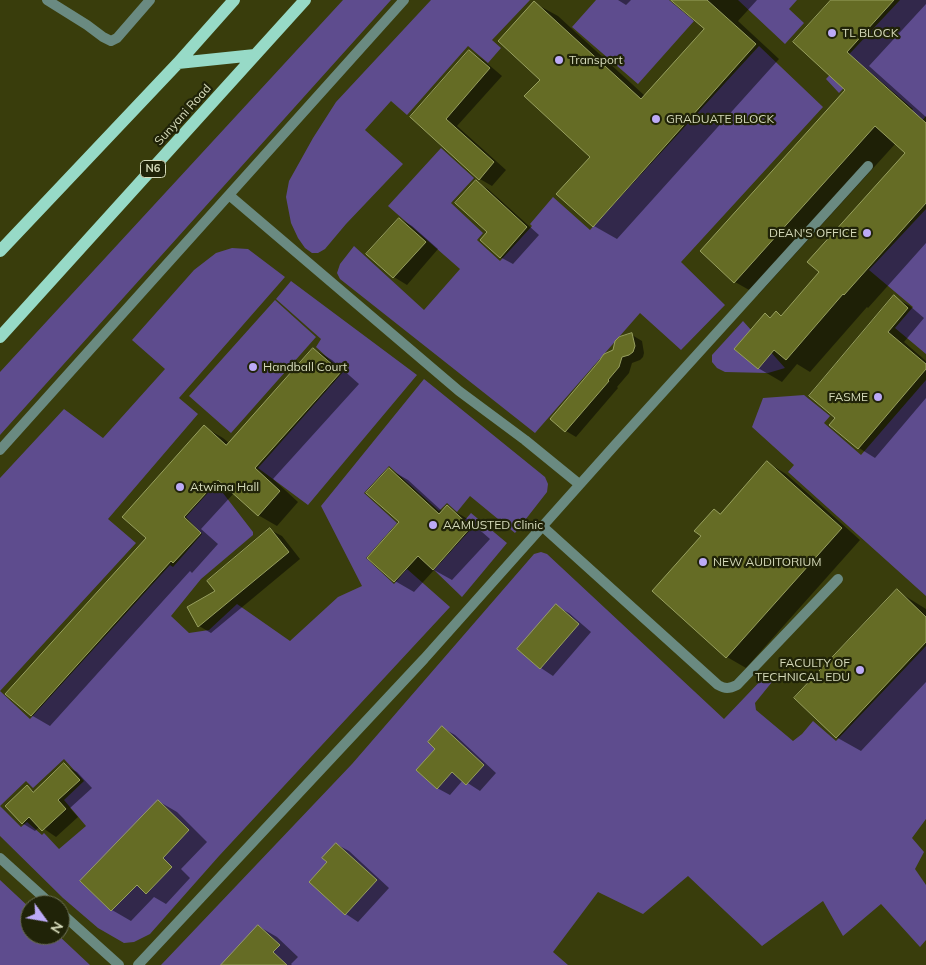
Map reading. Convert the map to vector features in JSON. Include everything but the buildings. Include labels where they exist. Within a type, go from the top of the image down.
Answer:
[{"type":"main road","points":[[0,251],[178,63],[234,0]]},
{"type":"main road","name":"Sunyani Road","points":[[0,337],[305,0]]},
{"type":"main road","points":[[178,63],[255,55]]},
{"type":"street","points":[[47,0],[111,41],[117,38],[150,0]]},
{"type":"street","points":[[0,450],[404,0]]},
{"type":"street","points":[[138,965],[424,659],[868,166]]},
{"type":"street","points":[[229,195],[458,391],[525,440],[580,484]]},
{"type":"street","points":[[542,526],[718,685],[724,688],[736,685],[838,579]]},
{"type":"street","points":[[0,858],[41,895]]},
{"type":"street","points":[[70,921],[119,965]]},
{"type":"shaded area","points":[[343,0],[391,0],[0,435],[0,372]]},
{"type":"shaded area","points":[[431,0],[530,0],[492,40],[501,48],[488,63],[468,46],[407,115],[391,101],[365,130],[403,164],[325,249],[318,253],[312,253],[305,248],[298,238],[291,223],[286,197],[289,181],[336,102]]},
{"type":"shaded area","points":[[596,0],[669,0],[694,21],[638,84],[572,27]]},
{"type":"shaded area","points":[[738,0],[797,0],[789,9],[804,23],[785,44]]},
{"type":"shaded area","points":[[900,0],[926,0],[926,116],[899,147],[888,137],[913,109],[864,67],[839,93],[826,79]]},
{"type":"shaded area","points":[[759,46],[823,107],[681,262],[725,305],[681,350],[640,313],[535,433],[340,279],[337,273],[340,264],[354,246],[424,310],[460,269],[388,206],[441,148],[474,178],[451,203],[483,233],[477,240],[500,261],[532,226],[530,224],[553,197],[590,230]]},
{"type":"shaded area","points":[[926,209],[926,354],[895,328],[913,307],[869,270]]},
{"type":"shaded area","points":[[232,248],[248,249],[285,277],[179,398],[198,414],[108,519],[136,543],[0,691],[0,478],[64,409],[103,438],[165,369],[132,340],[194,270],[216,253]]},
{"type":"shaded area","points":[[291,281],[417,375],[308,505],[258,468],[343,372],[316,347],[321,339],[276,299]]},
{"type":"shaded area","name":"Handball Court","points":[[275,300],[316,337],[231,433],[189,396]]},
{"type":"shaded area","points":[[743,321],[785,368],[768,373],[725,372],[717,368],[712,362],[712,355]]},
{"type":"shaded area","points":[[424,379],[545,477],[548,484],[547,492],[515,533],[470,496],[457,512],[447,503],[439,511],[389,466],[364,493],[397,523],[366,558],[394,584],[407,569],[450,607],[219,856],[150,934],[134,942],[124,943],[98,928],[70,904],[70,895],[60,895],[0,836],[0,691],[30,719],[170,565],[173,567],[202,534],[186,517],[216,484],[253,532],[253,535],[201,579],[171,616],[189,633],[209,630],[237,604],[290,641],[338,597],[362,586],[321,506]],"holes":[[[64,759],[84,781],[64,800],[86,826],[59,849],[44,833],[42,835],[27,822],[21,827],[0,806],[26,781],[33,788]]]},
{"type":"shaded area","points":[[926,380],[926,596],[788,472],[794,465],[752,427],[763,398],[804,395],[830,416],[824,423],[861,455]]},
{"type":"shaded area","points":[[471,513],[507,543],[462,597],[434,570],[472,528],[465,520]]},
{"type":"shaded area","points":[[541,552],[547,554],[724,719],[766,675],[772,682],[755,703],[756,710],[793,741],[813,721],[836,741],[926,646],[926,819],[912,838],[924,852],[915,869],[926,885],[926,940],[920,947],[881,904],[843,936],[823,901],[762,946],[688,876],[643,914],[598,892],[553,952],[568,965],[161,965],[352,764],[534,554]]},
{"type":"shaded area","points":[[0,880],[20,899],[20,945],[69,945],[90,965],[0,965]]},
{"type":"place","name":"TL BLOCK","points":[[832,33]]},
{"type":"place","name":"Transport","points":[[559,60]]},
{"type":"place","name":"GRADUATE BLOCK","points":[[656,119]]},
{"type":"place","name":"DEAN'S OFFICE","points":[[867,233]]},
{"type":"place","name":"Handball Court","points":[[253,367]]},
{"type":"place","name":"FASME","points":[[878,397]]},
{"type":"place","name":"Atwima Hall","points":[[180,487]]},
{"type":"place","name":"AAMUSTED Clinic","points":[[433,525]]},
{"type":"place","name":"NEW AUDITORIUM","points":[[703,562]]},
{"type":"place","name":"FACULTY OF TECHNICAL EDU","points":[[860,670]]}]
